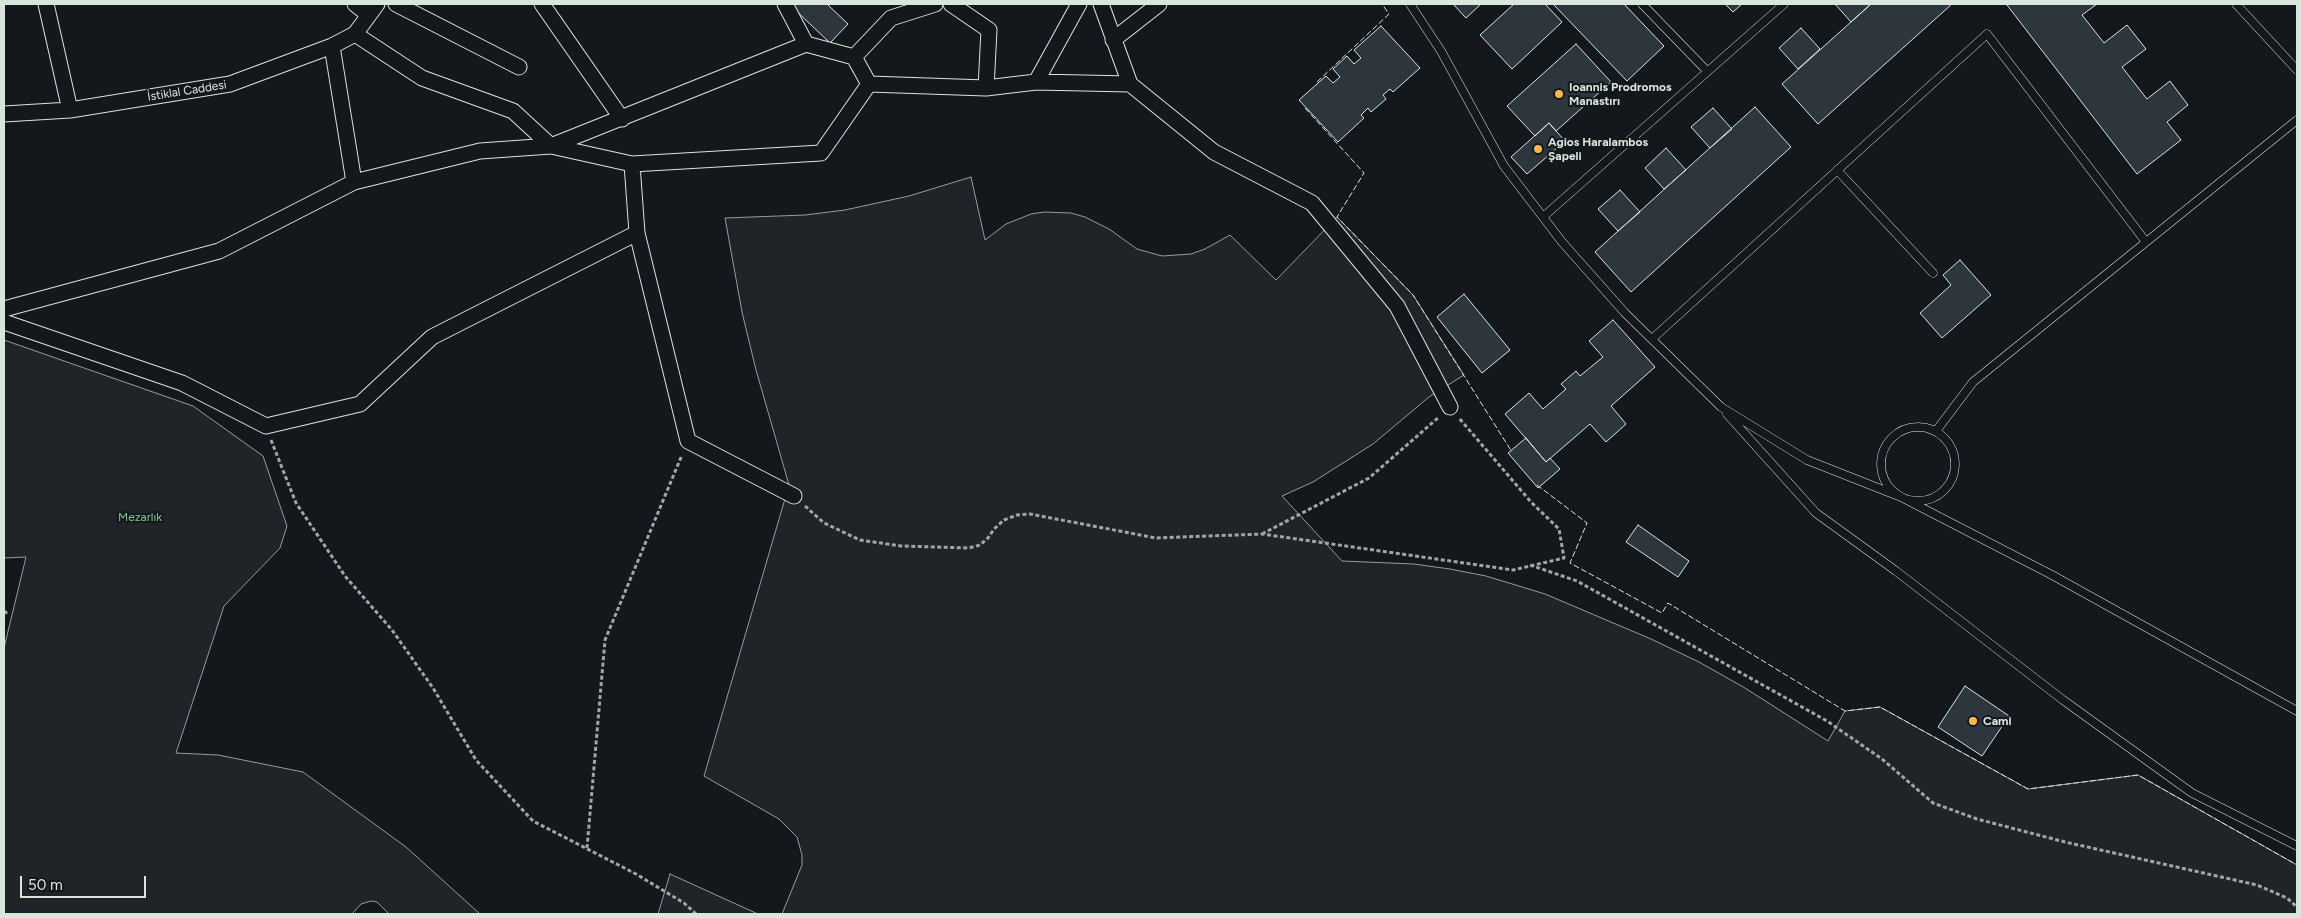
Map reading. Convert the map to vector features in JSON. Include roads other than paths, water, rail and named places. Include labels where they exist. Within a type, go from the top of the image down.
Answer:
[{"type":"street","points":[[46,4],[70,110]]},
{"type":"street","points":[[355,4],[373,9]]},
{"type":"street","points":[[396,4],[519,67]]},
{"type":"street","points":[[542,4],[622,119]]},
{"type":"street","points":[[785,4],[806,44]]},
{"type":"street","points":[[854,57],[891,18],[935,4]]},
{"type":"street","points":[[951,4],[989,30],[986,88]]},
{"type":"street","points":[[1036,82],[1078,4]]},
{"type":"street","points":[[1101,4],[1130,84],[1214,152],[1312,203],[1397,306],[1450,407]]},
{"type":"street","points":[[1113,40],[1159,4]]},
{"type":"street","name":"İstiklal Caddesi","points":[[4,114],[70,110],[230,84],[332,46],[355,34],[373,9]]},
{"type":"street","points":[[355,34],[422,78],[513,111],[551,146]]},
{"type":"street","points":[[551,146],[806,44],[854,57],[869,84]]},
{"type":"street","points":[[332,46],[354,182]]},
{"type":"street","points":[[869,84],[986,88],[1036,82],[1130,84]]},
{"type":"street","points":[[4,309],[220,252],[354,182],[480,151],[551,146],[632,164],[821,153],[869,84]]},
{"type":"street","points":[[632,164],[637,233],[688,440],[794,496]]},
{"type":"street","points":[[4,322],[182,383],[266,426],[360,404],[432,337],[637,233]]},
{"type":"lane","points":[[1410,4],[1441,50],[1504,166],[1543,217],[1625,313],[1721,407],[1816,513],[1896,570],[2063,700],[2192,793],[2297,846]]},
{"type":"lane","points":[[1642,4],[1707,71]]},
{"type":"lane","points":[[1543,217],[1784,4]]},
{"type":"lane","points":[[2236,4],[2297,70]]},
{"type":"lane","points":[[1652,339],[1987,34],[2146,242]]},
{"type":"lane","points":[[1936,431],[1973,382],[2297,120]]},
{"type":"lane","points":[[1837,170],[1933,272]]},
{"type":"lane","points":[[1721,407],[1807,460],[1901,497],[2052,575],[2297,710]]},
{"type":"lane","points":[[1918,426],[1936,431],[1949,442],[1956,459],[1956,468],[1949,485],[1943,492],[1927,500],[1918,501],[1901,497],[1888,485],[1881,468],[1881,460],[1887,443],[1893,436],[1909,428],[1918,426]]},
{"type":"place","name":"Ioannis Prodromos Manastırı","points":[[1559,94]]},
{"type":"place","name":"Agios Haralambos Şapeli","points":[[1538,149]]},
{"type":"place","name":"Cami","points":[[1973,721]]},
{"type":"park label","name":"Mezarlık","points":[[140,517]]}]
